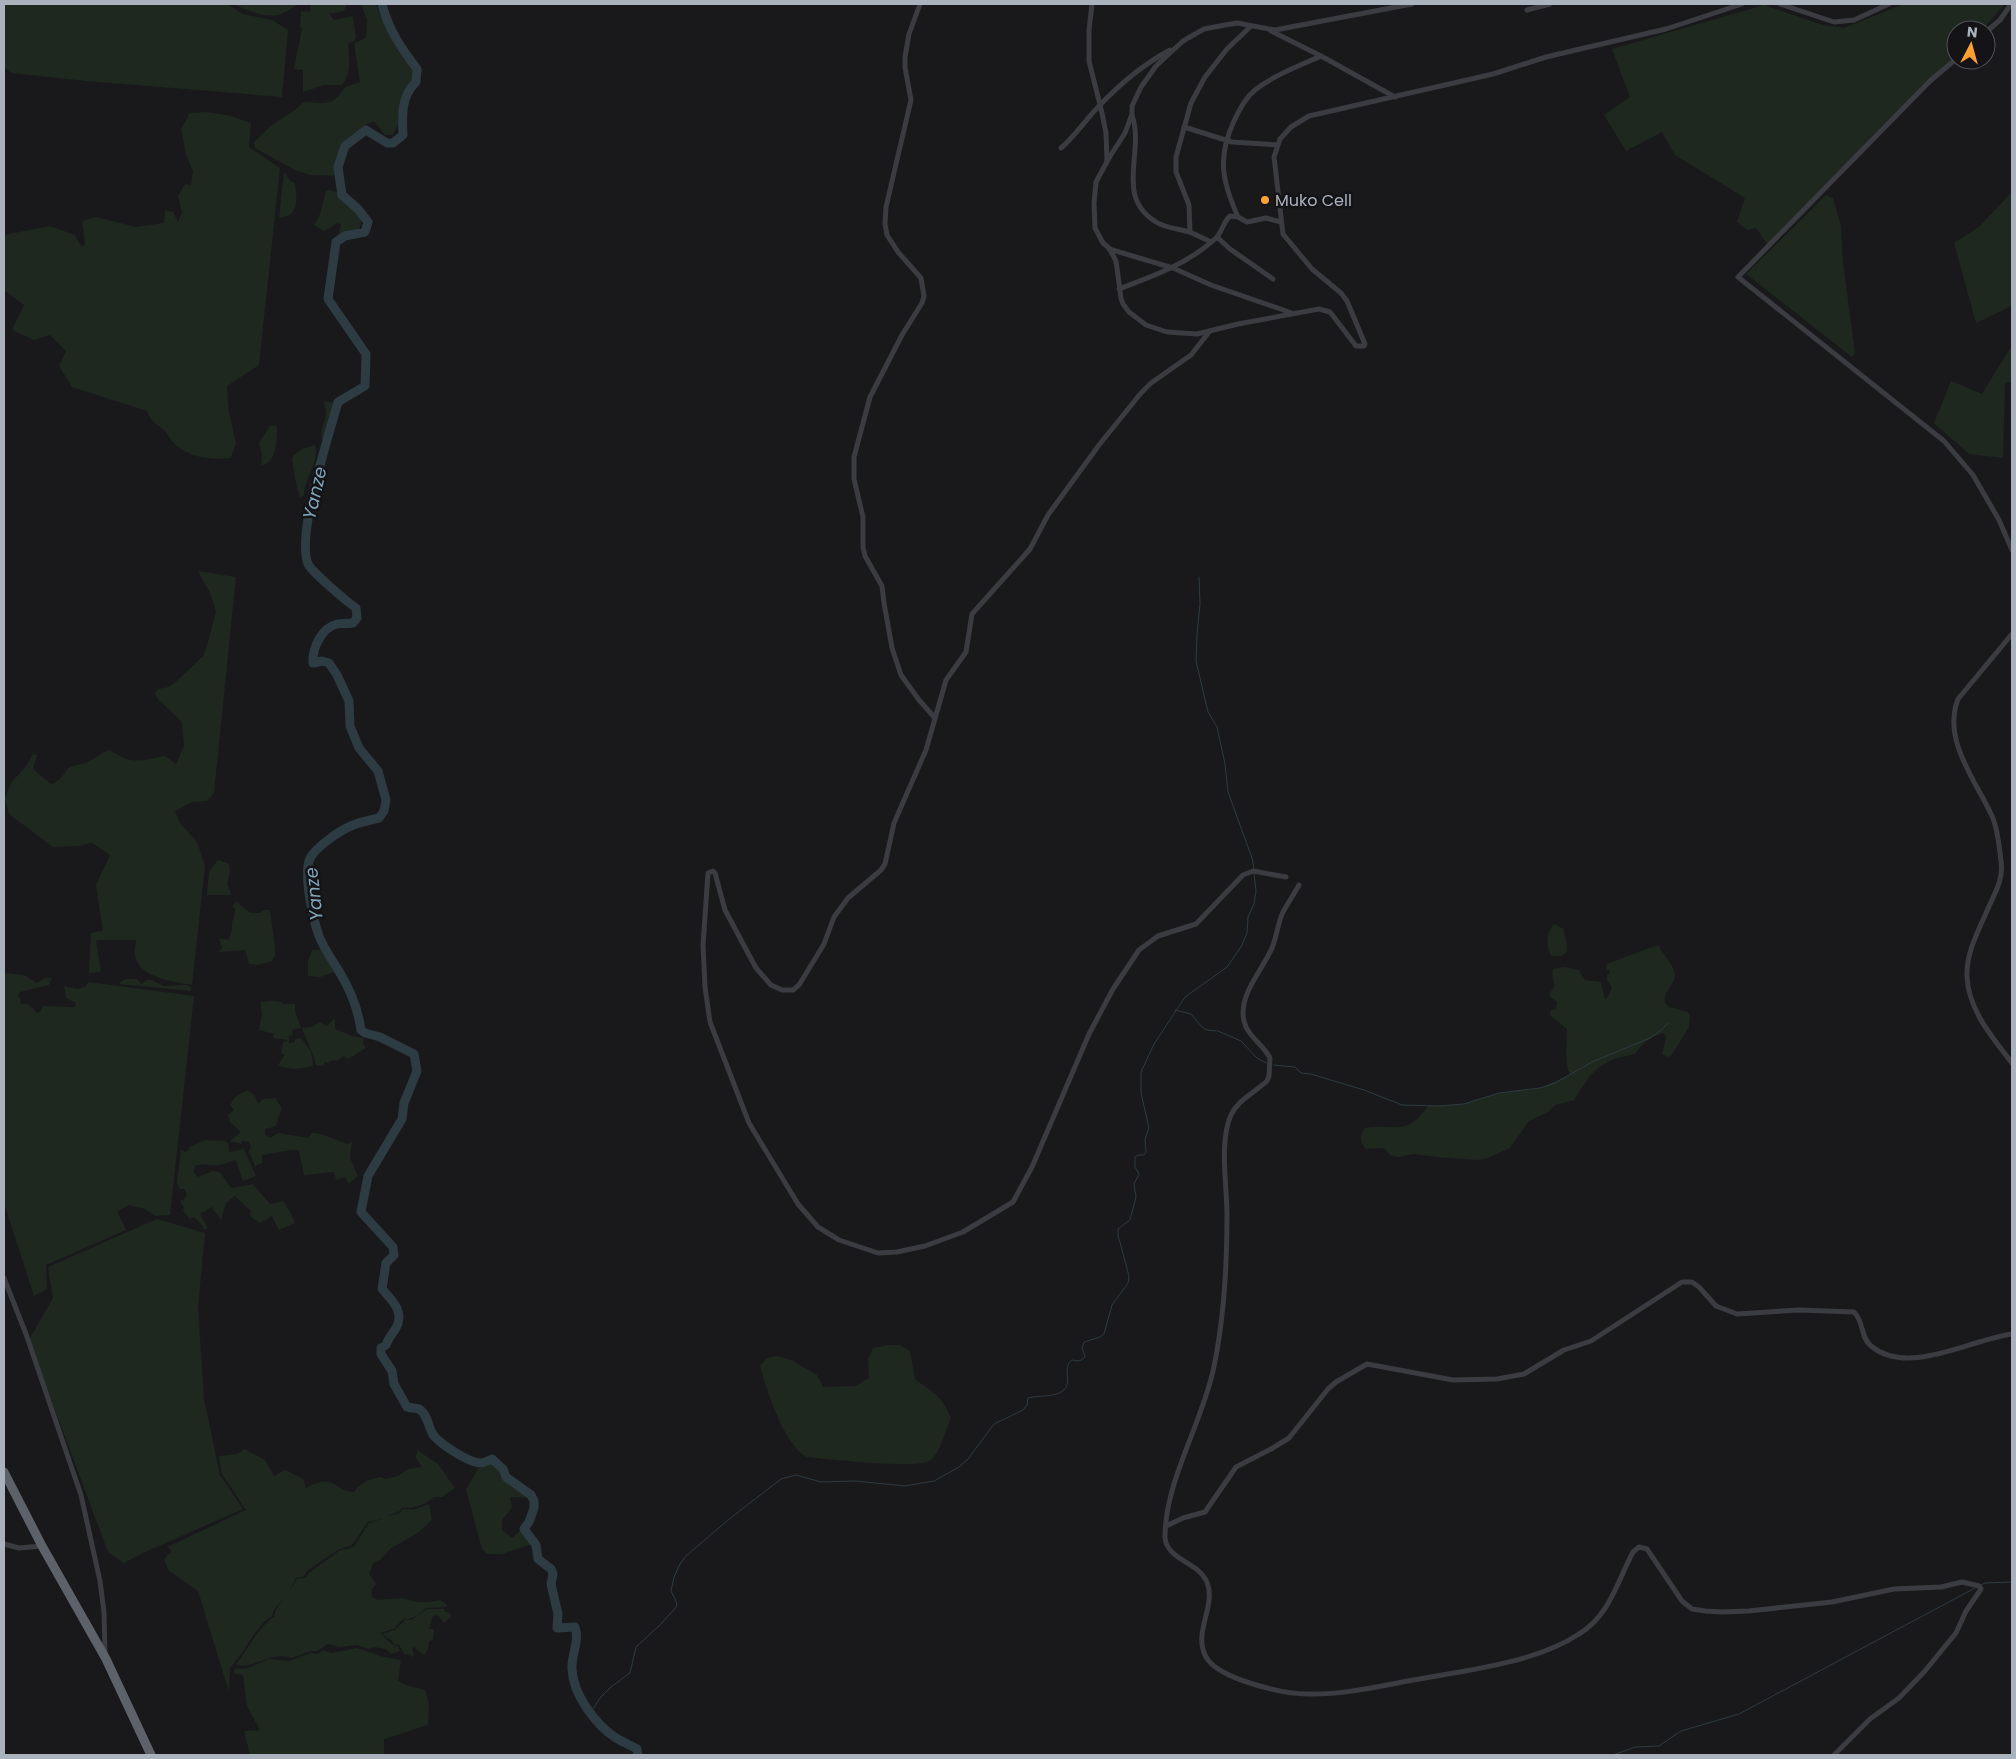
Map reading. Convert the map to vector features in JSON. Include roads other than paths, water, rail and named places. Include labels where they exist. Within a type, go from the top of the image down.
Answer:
[{"type":"highway","points":[[4,1472],[42,1546],[106,1659],[151,1755]]},
{"type":"street","points":[[920,4],[909,34],[905,67],[911,100],[886,207],[885,224],[887,235],[898,252],[921,278],[924,296],[922,303],[902,335],[870,397],[854,457],[854,479],[863,517],[863,547],[865,556],[882,586],[892,648],[901,675],[935,718]]},
{"type":"street","points":[[1092,4],[1089,30],[1090,60],[1106,132],[1107,162]]},
{"type":"street","points":[[1268,30],[1412,4]]},
{"type":"street","points":[[1532,4],[1527,10],[1550,4]]},
{"type":"street","points":[[1132,114],[1125,133],[1096,182],[1094,203],[1096,228],[1103,243],[1109,248],[1116,261],[1119,289],[1123,304],[1129,312],[1146,325],[1167,332],[1197,334],[1238,324],[1319,309],[1330,312],[1356,346],[1362,346],[1365,344],[1347,301],[1341,293],[1312,269],[1283,234],[1274,172],[1274,157],[1280,139],[1291,127],[1309,116],[1493,74],[1546,58],[1666,29],[1742,4]]},
{"type":"street","points":[[1780,4],[1788,5],[1834,22],[1854,20],[1889,4]]},
{"type":"street","points":[[1996,23],[2011,4]]},
{"type":"street","points":[[1211,242],[1190,232],[1158,223],[1137,205],[1133,192],[1136,125],[1132,114],[1132,106],[1141,87],[1156,66],[1183,41],[1204,29],[1237,23],[1268,30],[1321,56],[1395,97]]},
{"type":"street","points":[[1190,232],[1188,205],[1176,172],[1176,157],[1191,103],[1205,78],[1227,49],[1251,26]]},
{"type":"street","points":[[1061,148],[1073,138],[1100,104],[1156,57],[1177,46]]},
{"type":"street","points":[[1238,217],[1224,181],[1222,163],[1226,140],[1242,102],[1256,89],[1280,75],[1321,56]]},
{"type":"street","points":[[1946,67],[1930,81],[1738,277],[1944,441],[1973,475],[1999,520],[2012,550]]},
{"type":"street","points":[[1184,127],[1226,140],[1278,145]]},
{"type":"street","points":[[1119,289],[1173,268],[1192,258],[1217,237],[1230,216],[1238,217],[1247,222],[1266,218],[1281,222]]},
{"type":"street","points":[[1217,237],[1230,249],[1273,280]]},
{"type":"street","points":[[1109,248],[1173,268],[1211,285],[1267,306],[1295,314]]},
{"type":"street","points":[[1209,332],[1191,355],[1151,383],[1141,393],[1099,445],[1048,515],[1030,549],[972,614],[966,652],[946,680],[926,750],[894,823],[884,864],[881,870],[848,898],[834,917],[824,944],[794,990],[782,990],[771,985],[756,968],[724,910],[715,873],[710,871],[707,879],[703,945],[705,986],[710,1022],[749,1123],[798,1204],[818,1227],[838,1240],[878,1254],[916,1248],[963,1232],[1013,1202],[1032,1167],[1090,1034],[1113,989],[1139,950],[1158,936],[1196,924],[1243,875],[1253,871],[1286,877]]},
{"type":"street","points":[[2012,634],[1958,698],[1955,707],[1954,724],[1964,763],[1993,817],[2002,864],[2001,878],[1997,891],[1972,949],[1967,976],[1970,993],[1983,1024],[2012,1063]]},
{"type":"street","points":[[1299,885],[1282,914],[1275,941],[1250,987],[1243,1009],[1244,1022],[1247,1028],[1270,1058],[1269,1076],[1267,1081],[1236,1106],[1227,1124],[1225,1147],[1227,1241],[1222,1312],[1214,1367],[1204,1404],[1180,1469],[1166,1526],[1165,1540],[1171,1551],[1195,1568],[1206,1581],[1209,1597],[1202,1637],[1203,1649],[1207,1660],[1222,1672],[1278,1690],[1308,1694],[1341,1692],[1480,1668],[1524,1657],[1570,1640],[1581,1634],[1600,1617],[1609,1605],[1633,1552],[1639,1547],[1647,1550],[1682,1601],[1692,1609],[1705,1611],[1722,1612],[1832,1602],[1894,1590],[1933,1587],[1962,1582],[1979,1586],[1981,1590],[1966,1611],[1956,1633],[1924,1672],[1900,1698],[1870,1719],[1834,1755]]},
{"type":"street","points":[[4,1278],[26,1334],[81,1495],[100,1581],[104,1612],[106,1659]]},
{"type":"street","points":[[1166,1526],[1183,1518],[1205,1512],[1236,1467],[1282,1443],[1328,1388],[1359,1368],[1370,1364],[1424,1376],[1459,1381],[1496,1379],[1524,1374],[1564,1350],[1591,1341],[1682,1282],[1692,1282],[1699,1286],[1716,1306],[1737,1314],[1799,1310],[1854,1312],[1859,1319],[1865,1339],[1869,1344],[1877,1350],[1897,1357],[1912,1358],[1930,1355],[1962,1348],[1996,1336],[2012,1334]]},
{"type":"street","points":[[4,1544],[19,1548],[42,1546]]},
{"type":"waterway","name":"Yanze","points":[[382,4],[392,30],[417,69],[416,82],[405,100],[403,135],[393,143],[387,143],[366,130],[345,146],[338,167],[342,195],[358,209],[368,222],[365,232],[345,236],[336,242],[328,299],[366,354],[365,386],[338,402],[315,484],[306,531],[305,550],[308,564],[311,568],[330,587],[356,608],[357,618],[353,623],[331,626],[322,634],[314,652],[313,663],[322,661],[329,663],[337,675],[349,701],[350,726],[359,748],[378,771],[386,800],[384,811],[379,818],[348,827],[328,840],[312,856],[308,868],[310,899],[319,936],[351,993],[361,1030],[414,1054],[417,1071],[404,1103],[402,1119],[368,1176],[361,1212],[393,1247],[394,1255],[386,1263],[382,1289],[390,1297],[399,1317],[396,1328],[386,1345],[381,1348],[381,1354],[392,1371],[394,1384],[407,1407],[422,1411],[432,1433],[438,1440],[470,1460],[481,1463],[492,1459],[503,1469],[506,1477],[531,1495],[534,1501],[534,1508],[529,1522],[524,1529],[536,1545],[538,1559],[551,1569],[553,1574],[551,1584],[558,1614],[557,1628],[575,1627],[576,1643],[572,1669],[576,1689],[587,1708],[601,1725],[616,1738],[637,1749],[638,1755]]},
{"type":"waterway","points":[[1199,577],[1200,604],[1196,661],[1208,712],[1217,727],[1225,764],[1228,792],[1252,858],[1254,869]]},
{"type":"waterway","points":[[588,1712],[593,1709],[600,1698],[611,1687],[630,1673],[636,1647],[677,1606],[671,1591],[674,1577],[686,1556],[728,1520],[781,1479],[796,1475],[821,1482],[855,1481],[905,1486],[934,1481],[959,1467],[968,1459],[994,1424],[1023,1410],[1027,1405],[1028,1398],[1051,1395],[1064,1390],[1067,1383],[1067,1367],[1072,1360],[1079,1361],[1084,1358],[1082,1348],[1084,1342],[1104,1334],[1112,1305],[1128,1283],[1129,1276],[1118,1229],[1130,1220],[1136,1197],[1134,1184],[1139,1174],[1135,1167],[1135,1157],[1144,1155],[1146,1152],[1145,1139],[1149,1128],[1141,1093],[1141,1072],[1154,1044],[1185,997],[1227,967],[1241,947],[1247,933],[1248,917],[1254,904],[1256,891],[1254,873]]},
{"type":"waterway","points":[[1175,1010],[1191,1014],[1207,1030],[1218,1031],[1241,1041],[1257,1058],[1266,1063]]},
{"type":"waterway","points":[[1274,1065],[1295,1067],[1301,1073],[1311,1074],[1364,1090],[1402,1105],[1438,1106],[1464,1104],[1499,1093],[1540,1088],[1555,1083],[1592,1062],[1650,1038],[1668,1023]]},
{"type":"waterway","points":[[1981,1585],[1985,1583],[2012,1582]]},
{"type":"waterway","points":[[1613,1755],[1635,1747],[1659,1746],[1681,1731],[1739,1714],[1975,1588]]},
{"type":"place","name":"Muko Cell","points":[[1265,200]]}]
